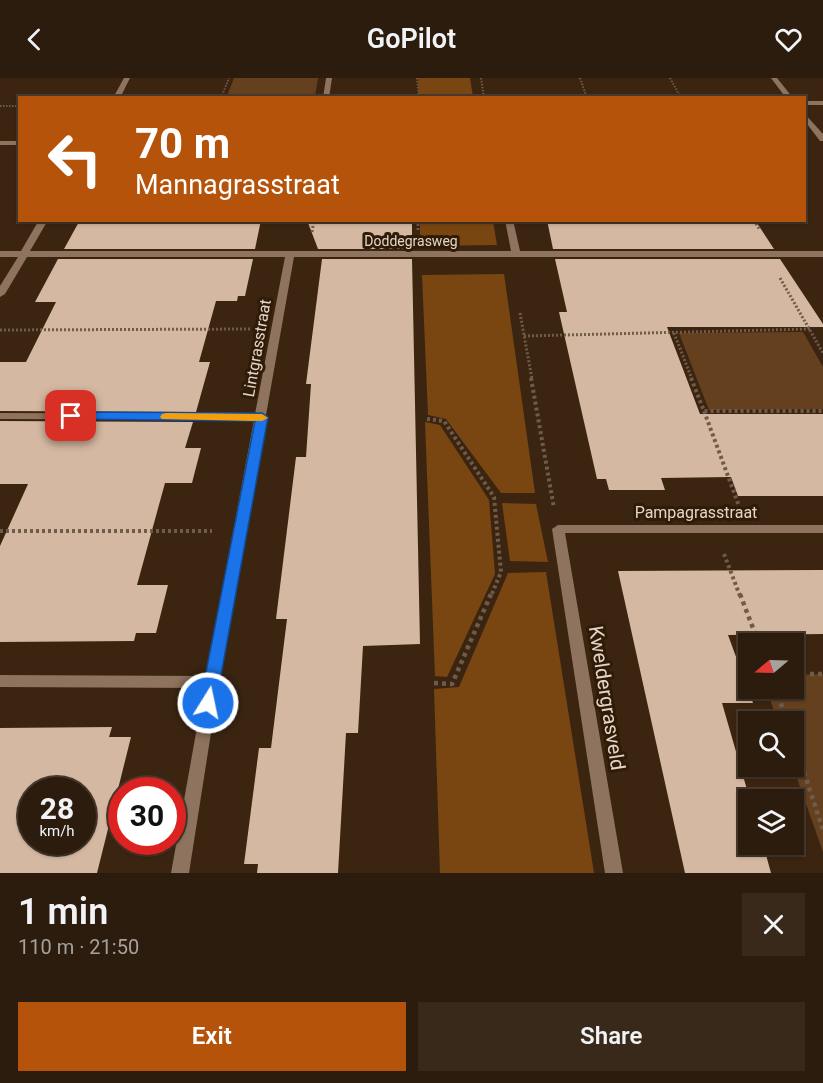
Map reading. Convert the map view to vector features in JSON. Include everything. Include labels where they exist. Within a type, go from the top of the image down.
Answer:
[{"type":"street","points":[[117,96],[127,78]]},
{"type":"street","points":[[326,96],[329,78]]},
{"type":"street","points":[[774,78],[788,96]]},
{"type":"street","points":[[806,103],[823,103]]},
{"type":"street","points":[[806,118],[823,139]]},
{"type":"street","points":[[0,143],[18,143]]},
{"type":"street","points":[[0,294],[43,222]]},
{"type":"street","points":[[509,222],[516,254]]},
{"type":"street","name":"Doddegrasweg","points":[[0,254],[823,254]]},
{"type":"street","name":"Lintgrasstraat","points":[[180,873],[212,682],[290,255]]},
{"type":"street","points":[[0,416],[262,417]]},
{"type":"street","name":"Pampagrasstraat","points":[[564,529],[823,529]]},
{"type":"street","name":"Kweldergrasveld","points":[[564,529],[614,873]]},
{"type":"street","points":[[0,681],[212,682]]},
{"type":"path","points":[[222,96],[229,78]]},
{"type":"path","points":[[417,78],[419,96]]},
{"type":"path","points":[[481,78],[484,96]]},
{"type":"path","points":[[580,78],[586,96]]},
{"type":"path","points":[[670,78],[680,96]]},
{"type":"path","points":[[0,106],[18,106]]},
{"type":"path","points":[[766,254],[823,353]]},
{"type":"path","points":[[520,313],[564,529]]},
{"type":"path","points":[[0,330],[277,328]]},
{"type":"path","points":[[524,336],[810,329]]},
{"type":"path","points":[[674,333],[747,529]]},
{"type":"path","points":[[704,411],[823,411]]},
{"type":"path","points":[[427,419],[444,421],[494,497],[502,561],[501,572],[452,684],[434,683]]},
{"type":"path","points":[[712,529],[755,633]]},
{"type":"path","points":[[0,531],[240,531]]},
{"type":"path","points":[[804,674],[823,674]]},
{"type":"path","points":[[804,772],[823,830]]},
{"type":"shaded area","points":[[234,78],[318,78],[315,96],[227,96]]},
{"type":"shaded area","points":[[418,78],[470,78],[473,96],[419,96]]},
{"type":"shaded area","points":[[420,222],[493,222],[497,245],[420,246]]},
{"type":"shaded area","points":[[504,274],[535,493],[501,493],[446,419],[428,415],[422,275]]},
{"type":"shaded area","points":[[803,332],[823,367],[823,409],[709,410],[679,333]]},
{"type":"shaded area","points":[[425,422],[440,425],[489,500],[495,574],[447,677],[435,676]]},
{"type":"shaded area","points":[[502,503],[536,504],[548,562],[510,561]]},
{"type":"shaded area","points":[[546,572],[594,873],[440,873],[434,689],[459,687],[508,573]]},
{"type":"shaded area","points":[[823,674],[823,852],[804,798],[804,789],[801,789],[797,777],[804,777],[804,711],[774,711],[770,699],[804,699],[804,675]]},
{"type":"building","points":[[79,222],[261,222],[255,249],[64,249]]},
{"type":"building","points":[[308,222],[412,223],[412,249],[318,249]]},
{"type":"building","points":[[547,222],[756,222],[774,249],[553,249]]},
{"type":"building","points":[[58,259],[253,259],[245,296],[238,296],[237,301],[216,301],[199,362],[210,362],[196,412],[0,411],[0,362],[26,362],[56,302],[35,302]]},
{"type":"building","points":[[322,259],[412,259],[420,644],[363,646],[358,733],[346,733],[338,873],[257,873],[258,864],[244,864],[259,748],[271,748],[287,619],[276,619],[296,457],[306,457],[311,384],[306,384]]},
{"type":"building","points":[[555,259],[780,259],[823,327],[667,327],[700,414],[823,414],[823,496],[738,496],[731,477],[661,478],[665,490],[609,490],[606,479],[597,479],[559,312],[567,312]]},
{"type":"building","points":[[0,421],[193,422],[185,448],[201,448],[192,483],[165,483],[137,585],[168,585],[156,633],[136,633],[134,641],[0,642],[0,546],[28,484],[0,484]]},
{"type":"building","points":[[823,570],[823,634],[738,633],[738,635],[728,635],[738,662],[738,699],[752,699],[753,703],[722,703],[738,758],[738,777],[743,777],[747,789],[738,789],[738,855],[766,855],[771,873],[685,873],[618,571]]},
{"type":"building","points":[[112,727],[109,737],[131,737],[121,777],[108,777],[108,829],[97,873],[0,873],[0,728]]},
{"type":"slow traffic","points":[[166,417],[262,418]]},
{"type":"route","points":[[71,416],[262,417],[208,703]]}]
